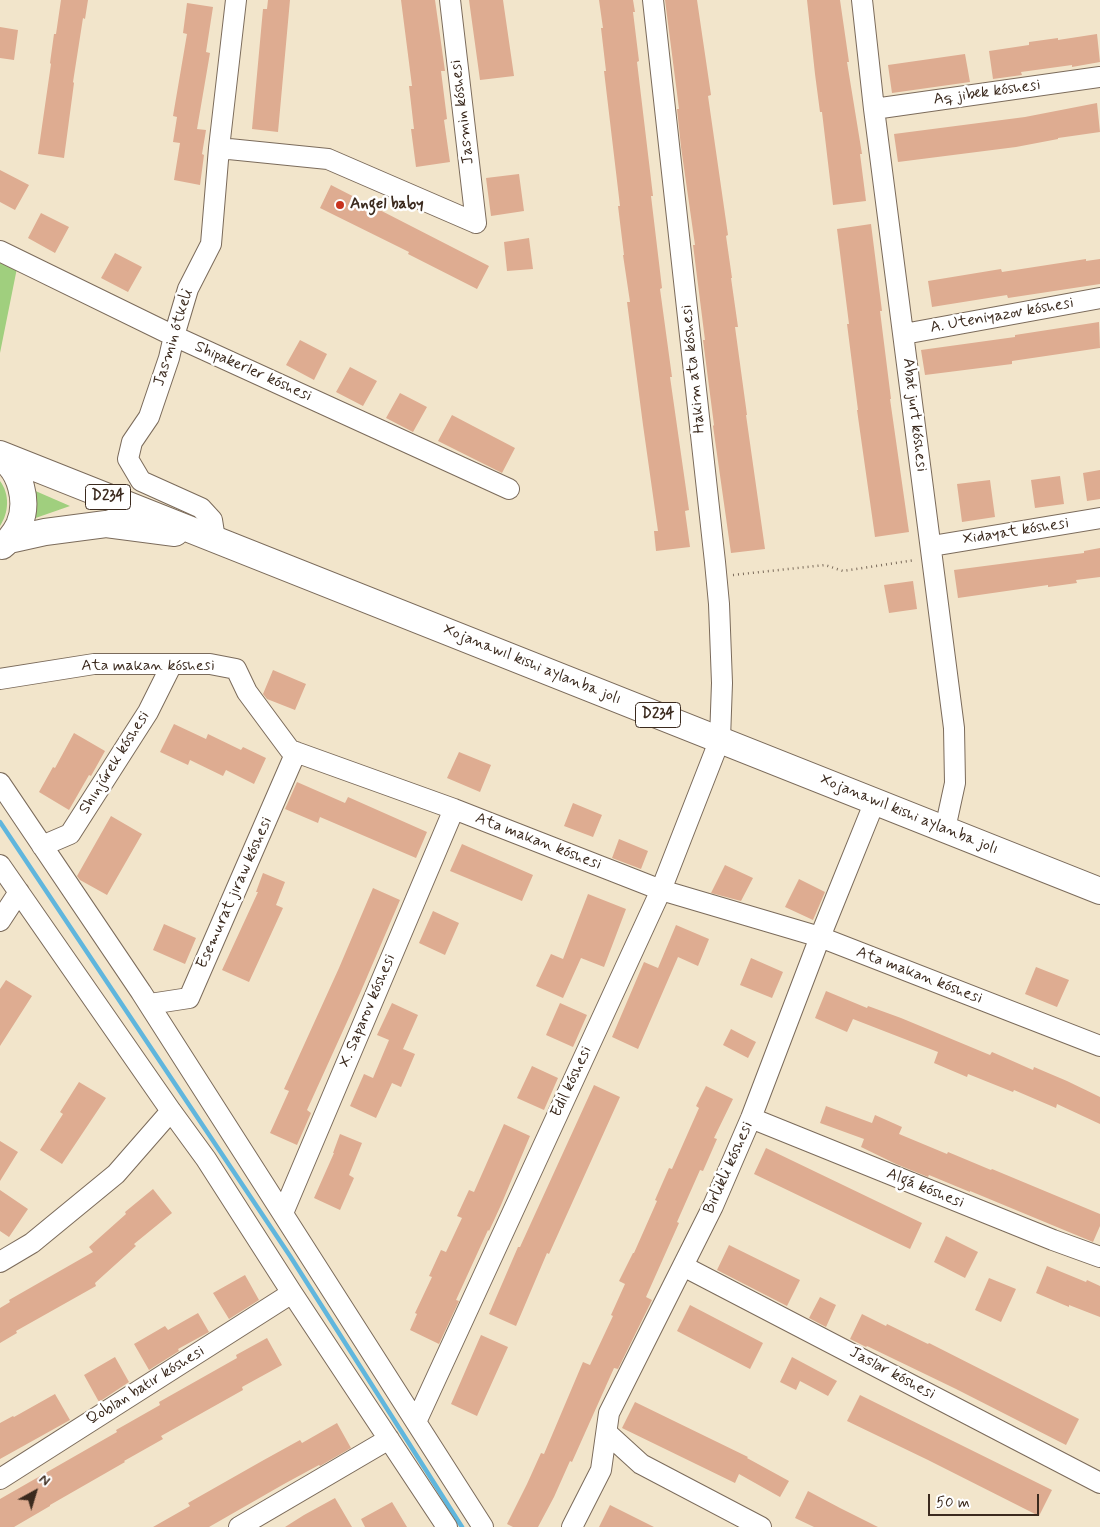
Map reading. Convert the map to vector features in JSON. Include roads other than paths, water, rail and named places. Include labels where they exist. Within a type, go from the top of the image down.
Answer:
[{"type":"main road","name":"Xojanawıl kishi aylanba jolı","points":[[0,456],[216,539],[1100,891]]},
{"type":"main road","name":"D234","points":[[0,456],[16,474],[22,490],[23,508],[19,525],[5,544]]},
{"type":"main road","name":"Xojanawıl kishi aylanba jolı","points":[[5,544],[45,532],[106,524],[216,539]]},
{"type":"street","name":"Jasmin ótkeli","points":[[216,539],[212,520],[201,508],[141,481],[128,459],[132,442],[149,417],[169,358],[188,289],[211,244],[219,148],[236,0]]},
{"type":"street","name":"Jasmin kóshesi","points":[[219,148],[328,159],[476,223],[450,0]]},
{"type":"street","name":"Hakim ata kóshesi","points":[[653,0],[716,577],[722,683],[720,740]]},
{"type":"street","name":"Abat jurt kóshesi","points":[[862,0],[874,109],[954,728],[955,783],[945,829]]},
{"type":"street","name":"Aq jibek kóshesi","points":[[874,109],[1100,77]]},
{"type":"street","name":"Shipakerler kóshesi","points":[[0,250],[174,336],[509,489]]},
{"type":"street","name":"A. Uteniyazov kóshesi","points":[[904,334],[1100,298]]},
{"type":"street","name":"Xidayat kóshesi","points":[[932,552],[1100,518]]},
{"type":"street","name":"Ata makan kóshesi","points":[[0,679],[94,664],[210,664],[236,669],[248,692],[290,750],[454,809],[661,890],[820,937],[1100,1046]]},
{"type":"street","name":"Shınjúrek kóshesi","points":[[42,846],[70,834],[148,712],[172,664]]},
{"type":"street","name":"Edil kóshesi","points":[[416,1422],[661,890],[720,740]]},
{"type":"street","name":"Esemurat jıraw kóshesi","points":[[150,1004],[189,998],[296,752]]},
{"type":"street","points":[[0,783],[150,1004],[483,1527]]},
{"type":"street","name":"Birlikli kóshesi","points":[[572,1527],[601,1470],[609,1413],[713,1206],[751,1118],[820,937],[875,802]]},
{"type":"street","name":"X. Saparov kóshesi","points":[[283,1213],[454,809]]},
{"type":"street","points":[[0,865],[206,1160],[447,1527]]},
{"type":"street","points":[[0,921],[18,892]]},
{"type":"street","points":[[0,1262],[32,1243],[116,1174],[171,1111]]},
{"type":"street","name":"Alǵa kóshesi","points":[[751,1118],[1053,1240],[1100,1257]]},
{"type":"street","name":"Jaslar kóshesi","points":[[683,1266],[1100,1483]]},
{"type":"street","name":"Qoblan batır kóshesi","points":[[0,1479],[292,1293]]},
{"type":"street","points":[[607,1433],[641,1464],[761,1527]]},
{"type":"street","points":[[240,1527],[388,1438]]},
{"type":"waterway","points":[[0,822],[290,1256],[462,1527]]},
{"type":"place","name":"Angel baby","points":[[340,205]]}]
